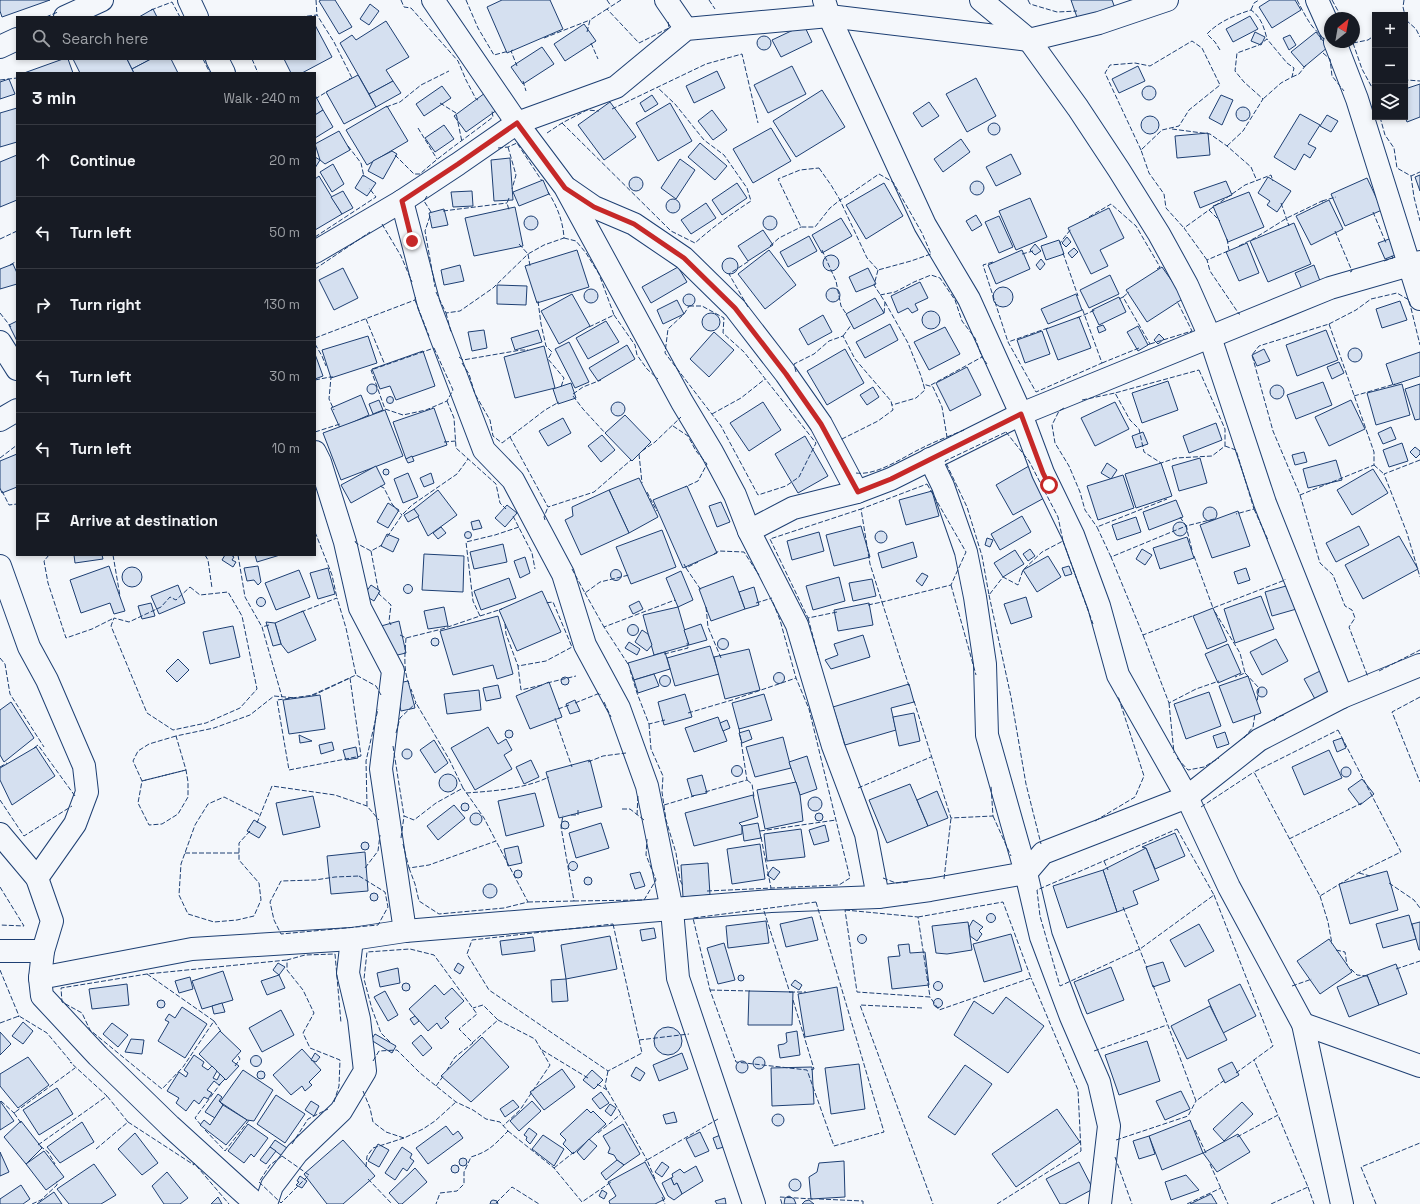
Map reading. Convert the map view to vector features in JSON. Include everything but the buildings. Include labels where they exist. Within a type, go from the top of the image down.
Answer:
[{"type":"street","points":[[67,16],[102,0]]},
{"type":"street","points":[[189,0],[197,16]]},
{"type":"street","points":[[433,0],[517,123],[565,188],[682,402],[735,494],[748,531],[797,625],[833,746],[866,834],[878,897]]},
{"type":"street","points":[[666,0],[686,30]]},
{"type":"street","points":[[982,0],[1029,40],[1078,108],[1159,234],[1187,285],[1210,337],[1265,503],[1342,697]]},
{"type":"street","points":[[316,251],[402,201],[517,123],[616,87],[686,30],[827,8],[1029,40],[1099,23],[1167,0]]},
{"type":"street","points":[[1318,0],[1324,14]]},
{"type":"street","points":[[827,8],[925,225],[969,299],[1021,414],[1043,473],[1073,536],[1099,606],[1118,675],[1187,796],[1229,888],[1303,1024],[1342,1204]]},
{"type":"street","points":[[0,47],[16,39]]},
{"type":"street","points":[[1337,48],[1357,99],[1414,264],[1420,299]]},
{"type":"street","points":[[218,60],[224,72]]},
{"type":"street","points":[[565,188],[594,207],[634,224],[684,258],[735,308],[786,374],[821,424],[858,492]]},
{"type":"street","points":[[402,201],[429,305],[484,450],[512,480],[563,574],[585,645],[619,708],[647,786],[672,910],[678,978],[754,1204]]},
{"type":"street","points":[[748,531],[793,508],[858,492],[891,479],[1021,414],[1330,288],[1414,264]]},
{"type":"street","points":[[0,342],[16,367]]},
{"type":"street","points":[[0,420],[16,411]]},
{"type":"street","points":[[316,454],[320,462],[345,542],[360,608],[393,671],[381,769],[405,931]]},
{"type":"street","points":[[930,459],[943,486],[966,552],[985,664],[987,735],[1026,873],[1041,937],[1072,1018],[1099,1082],[1109,1126],[1100,1204]]},
{"type":"street","points":[[0,566],[29,647],[47,680],[84,766],[86,792],[75,824],[37,878]]},
{"type":"street","points":[[40,978],[192,949],[352,939],[405,931],[771,901],[878,897],[930,890],[1026,873],[1043,853],[1187,796],[1259,740],[1342,697],[1420,666]]},
{"type":"street","points":[[0,834],[37,878],[52,921],[43,951],[40,978],[42,996],[98,1056],[170,1126],[256,1204]]},
{"type":"street","points":[[266,1204],[272,1186],[297,1153],[341,1110],[365,1071],[359,1018],[348,973],[352,939]]},
{"type":"street","points":[[0,951],[43,951]]},
{"type":"street","points":[[1303,1024],[1420,1066]]},
{"type":"fence","points":[[316,0],[317,15]]},
{"type":"fence","points":[[401,0],[404,7],[411,8],[458,61],[466,80],[476,99],[478,100]]},
{"type":"fence","points":[[466,0],[478,28],[494,55],[509,51]]},
{"type":"fence","points":[[607,0],[611,6]]},
{"type":"fence","points":[[621,0],[607,9],[639,43],[669,28],[668,21]]},
{"type":"fence","points":[[709,0],[715,9]]},
{"type":"fence","points":[[1028,0],[1030,4],[1057,12],[1077,11]]},
{"type":"fence","points":[[1251,10],[1254,3],[1259,0]]},
{"type":"fence","points":[[1297,0],[1306,17],[1319,34],[1321,40]]},
{"type":"fence","points":[[1332,0],[1339,12]]},
{"type":"fence","points":[[1404,0],[1404,12]]},
{"type":"fence","points":[[151,10],[172,2],[179,16]]},
{"type":"fence","points":[[587,32],[590,20],[607,9]]},
{"type":"fence","points":[[1220,50],[1207,34],[1227,19],[1251,10],[1262,23],[1267,39]]},
{"type":"fence","points":[[48,16],[58,12]]},
{"type":"fence","points":[[308,16],[317,15],[334,42],[352,78],[349,79]]},
{"type":"fence","points":[[544,38],[590,20]]},
{"type":"fence","points":[[1408,22],[1416,29],[1420,37]]},
{"type":"fence","points":[[1360,42],[1368,40],[1372,37]]},
{"type":"fence","points":[[1227,146],[1243,131],[1263,99],[1244,82],[1235,71],[1237,53],[1259,45],[1267,39],[1287,63],[1294,68],[1292,77],[1281,83],[1263,99]]},
{"type":"fence","points":[[1141,150],[1105,73],[1110,65],[1135,63],[1150,66],[1192,41],[1202,48],[1220,85],[1189,110],[1179,126],[1162,130],[1141,150],[1149,173],[1164,194],[1166,208],[1184,228]]},
{"type":"fence","points":[[591,43],[598,59]]},
{"type":"fence","points":[[1355,48],[1362,69],[1372,87]]},
{"type":"fence","points":[[513,50],[511,51],[517,66]]},
{"type":"fence","points":[[1323,53],[1330,59],[1332,76],[1344,91]]},
{"type":"fence","points":[[612,109],[706,64],[742,54],[758,123]]},
{"type":"fence","points":[[204,60],[210,72]]},
{"type":"fence","points":[[252,60],[258,72]]},
{"type":"fence","points":[[1292,77],[1299,74],[1306,65]]},
{"type":"fence","points":[[386,107],[400,102],[421,85],[449,71]]},
{"type":"fence","points":[[0,80],[16,78]]},
{"type":"fence","points":[[1408,80],[1420,81]]},
{"type":"fence","points":[[523,81],[526,91]]},
{"type":"fence","points":[[562,123],[671,231],[695,243],[722,221],[751,201],[747,188],[724,155],[704,140],[675,104],[657,87]]},
{"type":"fence","points":[[316,98],[328,91]]},
{"type":"fence","points":[[440,103],[456,113],[462,142]]},
{"type":"fence","points":[[547,133],[587,110],[599,111]]},
{"type":"fence","points":[[395,155],[414,174],[420,174],[493,117],[492,111]]},
{"type":"fence","points":[[1381,120],[1385,135],[1394,148],[1397,168],[1411,176],[1420,172]]},
{"type":"fence","points":[[418,128],[437,159]]},
{"type":"fence","points":[[1172,129],[1210,134],[1227,146],[1251,167],[1257,181]]},
{"type":"fence","points":[[498,148],[508,147],[517,143],[542,181]]},
{"type":"fence","points":[[348,146],[361,163],[364,177]]},
{"type":"fence","points":[[508,147],[516,175],[512,189]]},
{"type":"fence","points":[[819,168],[840,200],[830,208],[815,227],[801,227],[778,179],[800,170],[819,168]]},
{"type":"fence","points":[[879,174],[893,182],[922,233],[931,254],[878,270],[867,258],[840,200],[879,174]]},
{"type":"fence","points":[[1209,210],[1245,185],[1271,175],[1273,181]]},
{"type":"fence","points":[[1411,176],[1420,221]]},
{"type":"fence","points":[[316,236],[376,197],[369,188]]},
{"type":"fence","points":[[519,244],[528,254],[544,245],[564,238],[559,214],[548,192]]},
{"type":"fence","points":[[427,196],[424,201],[431,212],[433,212]]},
{"type":"fence","points":[[1322,201],[1336,197]]},
{"type":"fence","points":[[509,198],[507,203],[509,210]]},
{"type":"fence","points":[[1239,246],[1287,218],[1322,201],[1323,204]]},
{"type":"fence","points":[[443,211],[507,203]]},
{"type":"fence","points":[[1281,203],[1289,226]]},
{"type":"fence","points":[[1089,217],[1111,204],[1136,226],[1160,267],[1157,269]]},
{"type":"fence","points":[[1207,260],[1184,228],[1209,210],[1220,221]]},
{"type":"fence","points":[[1373,212],[1386,243]]},
{"type":"fence","points":[[430,216],[425,231],[435,287]]},
{"type":"fence","points":[[382,224],[401,256],[412,282]]},
{"type":"fence","points":[[770,246],[779,238],[801,227]]},
{"type":"fence","points":[[1061,245],[1060,243],[1071,229]]},
{"type":"fence","points":[[0,239],[16,231]]},
{"type":"fence","points":[[1335,231],[1352,271],[1350,272]]},
{"type":"fence","points":[[316,268],[370,232]]},
{"type":"fence","points":[[564,238],[576,241],[586,253],[599,274],[614,315],[589,327]]},
{"type":"fence","points":[[1227,239],[1229,250]]},
{"type":"fence","points":[[822,250],[836,281],[841,306],[847,315]]},
{"type":"fence","points":[[1022,254],[1033,251]]},
{"type":"fence","points":[[1228,251],[1207,260],[1210,271],[1240,314]]},
{"type":"fence","points":[[1063,253],[1078,296]]},
{"type":"fence","points":[[528,254],[530,266]]},
{"type":"fence","points":[[436,292],[446,313],[460,311],[493,288],[528,254]]},
{"type":"fence","points":[[1384,261],[1393,258],[1391,254]]},
{"type":"fence","points":[[748,307],[729,274],[749,261]]},
{"type":"fence","points":[[10,265],[16,262]]},
{"type":"fence","points":[[993,262],[983,265],[1008,342]]},
{"type":"fence","points":[[878,270],[874,285],[885,302],[884,314]]},
{"type":"fence","points":[[880,295],[895,292],[931,275],[940,278],[955,300],[962,321],[975,338],[982,357]]},
{"type":"fence","points":[[1123,297],[1129,292]]},
{"type":"fence","points":[[1329,324],[1356,310],[1371,299],[1397,293],[1409,300],[1420,345]]},
{"type":"fence","points":[[316,338],[415,300],[416,295]]},
{"type":"fence","points":[[1119,299],[1123,297],[1150,344],[1147,345]]},
{"type":"fence","points":[[415,300],[429,336]]},
{"type":"fence","points":[[538,301],[546,346],[552,352],[548,359],[564,378],[561,387]]},
{"type":"fence","points":[[1150,344],[1192,331],[1177,301]]},
{"type":"fence","points":[[885,302],[908,343],[925,390],[916,398],[892,405]]},
{"type":"fence","points":[[689,306],[702,306],[724,318],[723,333],[744,352],[816,443],[799,477],[786,486],[758,495],[721,426],[665,353],[668,329],[684,314],[689,306]]},
{"type":"fence","points":[[1048,328],[1008,342],[1036,392],[1102,363],[1082,308]]},
{"type":"fence","points":[[1077,318],[1095,310]]},
{"type":"fence","points":[[0,313],[11,327]]},
{"type":"fence","points":[[446,313],[451,332]]},
{"type":"fence","points":[[614,315],[635,345],[637,355],[647,369],[658,379]]},
{"type":"fence","points":[[366,319],[385,365]]},
{"type":"fence","points":[[843,336],[852,324]]},
{"type":"fence","points":[[1329,324],[1374,452],[1374,465],[1300,495],[1273,431],[1252,355],[1259,346],[1329,324]]},
{"type":"fence","points":[[796,372],[794,364],[814,354],[829,341],[843,336],[855,359],[891,401],[893,410],[878,421],[840,440]]},
{"type":"fence","points":[[316,346],[326,366]]},
{"type":"fence","points":[[434,348],[453,390],[447,401],[426,410],[403,415],[385,409],[371,370],[434,348]]},
{"type":"fence","points":[[1102,363],[1139,348]]},
{"type":"fence","points":[[459,357],[463,360],[528,350]]},
{"type":"fence","points":[[931,385],[982,357],[987,364]]},
{"type":"fence","points":[[462,363],[469,374],[475,394],[490,420],[493,436],[502,443],[545,410],[559,402]]},
{"type":"fence","points":[[1199,370],[1225,429],[1225,446],[1212,456],[1176,458],[1161,463],[1144,452],[1139,429],[1130,420],[1115,393],[1199,370]]},
{"type":"fence","points":[[316,380],[330,377]]},
{"type":"fence","points":[[333,377],[331,377],[329,399],[334,410]]},
{"type":"fence","points":[[712,414],[741,398],[765,379]]},
{"type":"fence","points":[[573,394],[583,387],[601,380]]},
{"type":"fence","points":[[856,473],[872,472],[881,469],[947,437],[942,407],[933,387],[923,384]]},
{"type":"fence","points":[[1354,396],[1395,384]]},
{"type":"fence","points":[[1082,400],[1115,393]]},
{"type":"fence","points":[[573,396],[606,434]]},
{"type":"fence","points":[[447,401],[454,418],[456,448],[496,484],[500,503],[506,509]]},
{"type":"fence","points":[[1064,408],[1059,411],[1052,425],[1055,443],[1069,466],[1080,492],[1085,510],[1097,527]]},
{"type":"fence","points":[[642,451],[655,442],[681,417]]},
{"type":"fence","points":[[316,432],[340,424]]},
{"type":"fence","points":[[673,426],[688,436],[696,451],[707,464],[698,481],[685,487]]},
{"type":"fence","points":[[947,437],[964,430]]},
{"type":"fence","points":[[1006,432],[1029,461],[1058,517],[1063,541],[1042,552],[1023,570],[1018,585],[1003,577],[989,595],[982,556],[967,507],[945,461],[1006,432]]},
{"type":"fence","points":[[510,437],[548,507],[594,492],[631,460]]},
{"type":"fence","points":[[444,442],[456,441]]},
{"type":"fence","points":[[0,458],[16,446]]},
{"type":"fence","points":[[1225,446],[1236,450],[1254,509],[1236,514]]},
{"type":"fence","points":[[639,454],[642,483]]},
{"type":"fence","points":[[387,537],[402,515],[412,505],[457,474],[468,459]]},
{"type":"fence","points":[[1420,460],[1384,474],[1407,533],[1420,577]]},
{"type":"fence","points":[[1374,465],[1384,474]]},
{"type":"fence","points":[[927,484],[966,552],[951,585],[882,602],[870,564],[861,509],[927,484]]},
{"type":"fence","points":[[380,486],[384,488],[392,504],[402,515]]},
{"type":"fence","points":[[2,491],[9,505],[16,504]]},
{"type":"fence","points":[[647,492],[653,504]]},
{"type":"fence","points":[[1300,495],[1320,563],[1333,575],[1345,606],[1352,610],[1355,618],[1349,627],[1368,677]]},
{"type":"fence","points":[[1111,557],[1097,527],[1167,499]]},
{"type":"fence","points":[[653,504],[657,511]]},
{"type":"fence","points":[[545,520],[544,517],[548,507]]},
{"type":"fence","points":[[837,612],[808,618],[770,539],[861,509]]},
{"type":"fence","points":[[1254,509],[1268,540]]},
{"type":"fence","points":[[513,516],[532,553],[535,569]]},
{"type":"fence","points":[[1180,517],[1186,526],[1214,519]]},
{"type":"fence","points":[[1192,550],[1186,526],[1111,557],[1143,635],[1195,615]]},
{"type":"fence","points":[[400,635],[406,638],[442,629],[480,616],[473,601],[466,542],[519,527]]},
{"type":"fence","points":[[316,535],[332,575],[337,598]]},
{"type":"fence","points":[[355,541],[371,551],[382,545]]},
{"type":"fence","points":[[1063,541],[1093,624]]},
{"type":"fence","points":[[371,551],[379,594],[391,605],[389,621],[391,625]]},
{"type":"fence","points":[[714,554],[719,551],[744,552],[759,575]]},
{"type":"fence","points":[[48,556],[44,561],[48,583],[66,638],[92,629],[114,618]]},
{"type":"fence","points":[[113,556],[120,596]]},
{"type":"fence","points":[[206,556],[208,560],[212,588]]},
{"type":"fence","points":[[238,556],[245,597],[262,627]]},
{"type":"fence","points":[[1194,556],[1213,608],[1285,579]]},
{"type":"fence","points":[[684,564],[686,568],[698,562]]},
{"type":"fence","points":[[686,568],[701,590]]},
{"type":"fence","points":[[572,569],[585,593],[600,582],[629,575]]},
{"type":"fence","points":[[951,585],[976,675]]},
{"type":"fence","points":[[190,587],[200,595],[228,592],[242,616],[257,689],[240,708],[206,723],[173,730],[147,713],[111,626],[114,618],[129,622],[161,607],[170,597],[176,600],[190,587]]},
{"type":"fence","points":[[585,593],[604,627]]},
{"type":"fence","points":[[989,595],[1011,697],[1026,784],[1041,844]]},
{"type":"fence","points":[[301,612],[337,598],[346,628],[356,675]]},
{"type":"fence","points":[[756,603],[772,598]]},
{"type":"fence","points":[[707,891],[839,885],[850,878],[809,709],[796,678],[780,620],[772,600]]},
{"type":"fence","points":[[628,664],[604,627],[675,601]]},
{"type":"fence","points":[[542,685],[521,690],[518,666],[546,661],[572,647],[553,602],[545,603]]},
{"type":"fence","points":[[868,605],[882,602],[909,686]]},
{"type":"fence","points":[[706,607],[708,627],[721,658]]},
{"type":"fence","points":[[480,616],[502,609]]},
{"type":"fence","points":[[1215,612],[1240,653],[1245,673],[1235,677]]},
{"type":"fence","points":[[808,618],[818,655]]},
{"type":"fence","points":[[505,624],[506,634],[518,666]]},
{"type":"fence","points":[[269,625],[262,627],[282,697]]},
{"type":"fence","points":[[1143,635],[1169,703],[1196,689],[1219,681]]},
{"type":"fence","points":[[406,638],[405,667],[409,684]]},
{"type":"fence","points":[[664,654],[688,648],[687,643]]},
{"type":"fence","points":[[1379,671],[1420,650]]},
{"type":"fence","points":[[0,658],[5,664],[10,694],[44,747]]},
{"type":"fence","points":[[630,670],[649,724],[665,720]]},
{"type":"fence","points":[[1245,673],[1259,688],[1257,702]]},
{"type":"fence","points":[[312,695],[356,675],[376,686],[381,695]]},
{"type":"fence","points":[[547,683],[576,676]]},
{"type":"fence","points":[[350,678],[361,756],[289,770],[277,700],[314,695],[350,678]]},
{"type":"fence","points":[[688,713],[796,678]]},
{"type":"fence","points":[[396,733],[400,718],[416,703],[411,689]]},
{"type":"fence","points":[[575,703],[600,693],[600,695]]},
{"type":"fence","points":[[176,736],[149,744],[138,751],[133,761],[142,781],[186,770],[188,797],[178,814],[162,824],[149,825],[138,803],[142,781],[186,770],[176,736],[214,728],[250,715],[274,696],[296,698]]},
{"type":"fence","points":[[1095,821],[1135,797],[1144,776],[1118,696]]},
{"type":"fence","points":[[1420,697],[1392,712],[1420,782]]},
{"type":"fence","points":[[914,701],[951,818],[993,816],[991,786]]},
{"type":"fence","points":[[604,702],[611,717]]},
{"type":"fence","points":[[393,746],[404,816],[414,820],[436,803],[463,788],[449,759],[416,703]]},
{"type":"fence","points":[[1169,703],[1174,753]]},
{"type":"fence","points":[[558,709],[569,705]]},
{"type":"fence","points":[[367,806],[366,761],[378,709]]},
{"type":"fence","points":[[1244,738],[1253,727],[1255,714]]},
{"type":"fence","points":[[1274,721],[1277,717],[1284,715]]},
{"type":"fence","points":[[555,718],[572,767]]},
{"type":"fence","points":[[649,724],[651,749],[663,776],[662,792],[666,820],[676,853],[680,880],[683,886]]},
{"type":"fence","points":[[705,792],[747,780],[739,728]]},
{"type":"fence","points":[[1338,730],[1401,852],[1358,873],[1320,896],[1254,772],[1338,730]]},
{"type":"fence","points":[[34,748],[38,745],[75,796]]},
{"type":"fence","points":[[588,762],[603,756],[626,753]]},
{"type":"fence","points":[[858,788],[931,757]]},
{"type":"fence","points":[[1177,758],[1188,770],[1204,767],[1219,758]]},
{"type":"fence","points":[[0,767],[7,763]]},
{"type":"fence","points":[[1201,807],[1254,772]]},
{"type":"fence","points":[[466,793],[519,787],[549,777]]},
{"type":"fence","points":[[747,780],[752,784],[754,797]]},
{"type":"fence","points":[[257,823],[272,786],[335,795],[367,806],[379,820]]},
{"type":"fence","points":[[403,844],[409,868],[429,865],[496,841],[484,818],[463,788]]},
{"type":"fence","points":[[637,815],[638,795]]},
{"type":"fence","points":[[664,805],[694,796]]},
{"type":"fence","points":[[250,831],[239,843],[239,860],[259,883],[261,900],[254,916],[237,920],[214,922],[188,914],[179,895],[181,864],[195,825],[208,804],[224,797],[260,815]]},
{"type":"fence","points":[[0,800],[24,836],[72,806]]},
{"type":"fence","points":[[1289,839],[1362,803]]},
{"type":"fence","points":[[622,809],[630,809],[644,820]]},
{"type":"fence","points":[[571,815],[578,815],[578,810]]},
{"type":"fence","points":[[528,902],[574,901],[561,827],[563,815]]},
{"type":"fence","points":[[401,838],[404,816]]},
{"type":"fence","points":[[993,816],[1011,856]]},
{"type":"fence","points":[[944,879],[951,818]]},
{"type":"fence","points":[[760,831],[836,820]]},
{"type":"fence","points":[[1177,829],[1214,895],[1140,949],[1060,986],[1040,916],[1037,890],[1177,829]]},
{"type":"fence","points":[[365,868],[378,851],[380,835]]},
{"type":"fence","points":[[761,837],[771,888]]},
{"type":"fence","points":[[574,901],[644,900],[656,880],[646,855],[647,839]]},
{"type":"fence","points":[[409,868],[419,901],[439,914],[504,908],[528,902],[496,841]]},
{"type":"fence","points":[[185,853],[239,853]]},
{"type":"fence","points":[[1104,861],[1108,870]]},
{"type":"fence","points":[[1359,873],[1370,876]]},
{"type":"fence","points":[[359,876],[385,892],[388,907],[378,925],[281,934],[274,920],[270,902],[281,881],[359,876]]},
{"type":"fence","points":[[883,878],[896,883],[910,882]]},
{"type":"fence","points":[[1389,883],[1414,900],[1420,908]]},
{"type":"fence","points":[[0,887],[24,926],[0,925]]},
{"type":"fence","points":[[1214,895],[1273,1046],[1236,1073]]},
{"type":"fence","points":[[1320,896],[1328,922],[1332,944]]},
{"type":"fence","points":[[816,902],[884,1132],[834,1146],[807,1070],[736,1062],[710,990],[693,918],[816,902]]},
{"type":"fence","points":[[918,917],[1003,902],[1031,978],[939,1010],[930,997]]},
{"type":"fence","points":[[1123,907],[1147,968]]},
{"type":"fence","points":[[845,910],[918,917],[930,997],[857,992],[845,910]]},
{"type":"fence","points":[[764,911],[790,993]]},
{"type":"fence","points":[[613,924],[642,1053],[608,1071],[489,990],[467,954],[472,940],[613,924]]},
{"type":"fence","points":[[390,1042],[381,1033],[372,1009],[364,979],[367,952],[410,949],[434,955],[477,1014],[459,1029],[473,1043],[455,1057],[447,1070]]},
{"type":"fence","points":[[1336,950],[1345,952],[1347,965]]},
{"type":"fence","points":[[334,1102],[339,1086],[340,1060],[310,1048],[303,1033],[314,1013],[303,990],[287,970],[287,960],[305,955],[335,954],[341,1023]]},
{"type":"fence","points":[[147,974],[214,1021],[183,1067],[162,1089],[90,1030],[82,1013],[62,1002],[61,988],[147,974],[287,960]]},
{"type":"fence","points":[[1396,969],[1420,961]]},
{"type":"fence","points":[[1351,969],[1357,975],[1367,976]]},
{"type":"fence","points":[[0,970],[19,1016],[18,1017]]},
{"type":"fence","points":[[997,1204],[1081,1151],[1078,1090],[1031,978]]},
{"type":"fence","points":[[1292,986],[1312,979]]},
{"type":"fence","points":[[1153,985],[1196,1101],[1226,1079]]},
{"type":"fence","points":[[710,990],[750,991]]},
{"type":"fence","points":[[790,992],[806,992]]},
{"type":"fence","points":[[793,1000],[814,1069],[810,1070]]},
{"type":"fence","points":[[472,1043],[498,1020],[483,1005],[473,1008]]},
{"type":"fence","points":[[922,1008],[860,1005],[933,1204]]},
{"type":"fence","points":[[0,1023],[19,1016],[47,1033],[72,1063]]},
{"type":"fence","points":[[498,1020],[535,1039],[550,1065],[520,1110],[503,1126]]},
{"type":"fence","points":[[214,1021],[222,1033]]},
{"type":"fence","points":[[1094,1051],[1167,1025]]},
{"type":"fence","points":[[639,1040],[689,1034]]},
{"type":"fence","points":[[373,1061],[379,1051],[397,1050],[420,1073],[456,1102],[473,1110],[486,1119],[500,1122],[508,1131],[487,1150],[471,1157],[464,1172],[464,1184],[457,1191],[440,1193],[436,1204]]},
{"type":"fence","points":[[542,1050],[588,1078]]},
{"type":"fence","points":[[235,1066],[240,1059],[237,1054]]},
{"type":"fence","points":[[1237,1137],[1278,1115],[1254,1060]]},
{"type":"fence","points":[[38,1145],[107,1096],[70,1062]]},
{"type":"fence","points":[[21,1123],[14,1113],[75,1068]]},
{"type":"fence","points":[[608,1071],[605,1086],[647,1160],[643,1162]]},
{"type":"fence","points":[[436,1086],[444,1075]]},
{"type":"fence","points":[[201,1125],[195,1118],[221,1083]]},
{"type":"fence","points":[[597,1084],[607,1090]]},
{"type":"fence","points":[[363,1091],[370,1108],[373,1122],[386,1132],[404,1138],[423,1129],[435,1121],[456,1102]]},
{"type":"fence","points":[[96,1149],[128,1122],[107,1096]]},
{"type":"fence","points":[[1,1101],[14,1113],[16,1112]]},
{"type":"fence","points":[[1116,1140],[1188,1116],[1196,1101]]},
{"type":"fence","points":[[292,1144],[308,1119],[328,1109]]},
{"type":"fence","points":[[598,1133],[621,1114]]},
{"type":"fence","points":[[1271,1204],[1308,1187],[1278,1115]]},
{"type":"fence","points":[[205,1130],[225,1151],[250,1119]]},
{"type":"fence","points":[[655,1179],[647,1160],[718,1119]]},
{"type":"fence","points":[[128,1122],[194,1165],[194,1163],[229,1204]]},
{"type":"fence","points":[[1195,1130],[1206,1153]]},
{"type":"fence","points":[[508,1131],[554,1168],[582,1202],[611,1182]]},
{"type":"fence","points":[[366,1167],[367,1156],[373,1148],[404,1138]]},
{"type":"fence","points":[[1376,1204],[1361,1167],[1420,1143]]},
{"type":"fence","points":[[40,1146],[48,1152],[55,1164]]},
{"type":"fence","points":[[554,1168],[574,1152]]},
{"type":"fence","points":[[282,1156],[309,1175],[281,1203],[259,1182],[270,1165],[282,1156]]},
{"type":"fence","points":[[1115,1157],[1132,1204]]},
{"type":"fence","points":[[1210,1164],[1228,1204]]},
{"type":"fence","points":[[368,1179],[392,1204]]},
{"type":"fence","points":[[32,1204],[41,1200],[57,1185],[57,1181]]},
{"type":"fence","points":[[496,1203],[512,1187],[539,1204]]},
{"type":"fence","points":[[1308,1187],[1314,1204]]},
{"type":"fence","points":[[1187,1204],[1221,1188]]},
{"type":"fence","points":[[662,1197],[665,1204]]},
{"type":"fence","points":[[782,1204],[780,1197],[813,1199]]},
{"type":"fence","points":[[819,1199],[863,1201],[863,1204]]},
{"type":"route","points":[[412,241],[402,201],[517,123],[565,188],[594,207],[634,224],[684,258],[735,308],[786,374],[821,424],[858,492],[891,479],[1021,414],[1049,485]]}]
